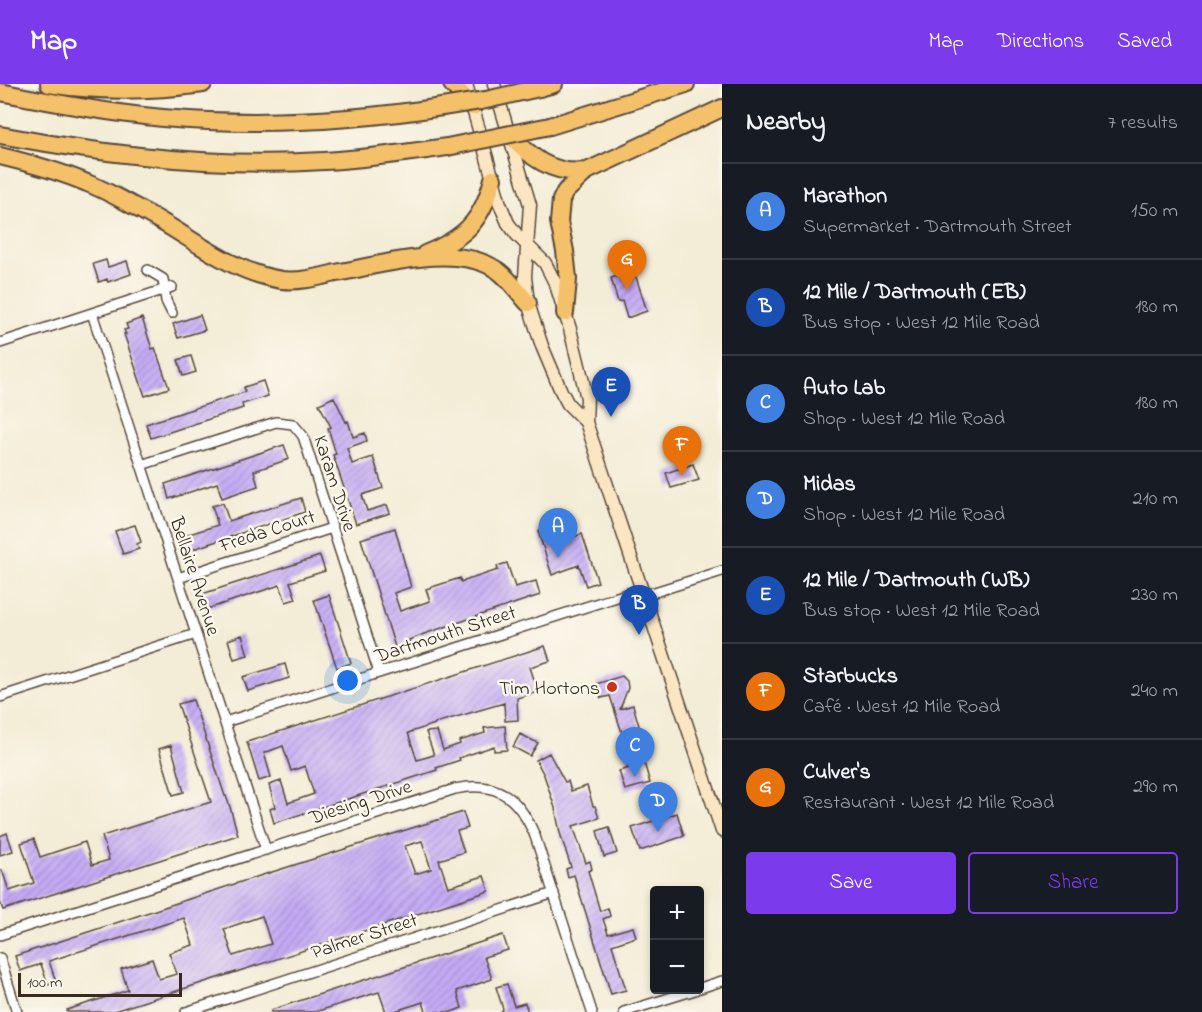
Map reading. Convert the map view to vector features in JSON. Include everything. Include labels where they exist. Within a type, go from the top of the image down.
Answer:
[{"type":"highway","points":[[49,84],[106,90],[153,89],[203,84]]},
{"type":"highway","points":[[452,84],[473,108]]},
{"type":"highway","points":[[0,135],[66,147],[144,157],[254,162],[324,161],[447,147],[550,126],[686,84]]},
{"type":"highway","points":[[0,92],[136,115],[210,121],[337,118],[442,107],[486,100],[546,86]]},
{"type":"highway","points":[[508,132],[519,146],[551,168],[573,173],[587,171],[722,108]]},
{"type":"highway","points":[[0,156],[88,183],[150,215],[236,267],[263,276],[285,280],[305,279],[413,259],[466,257],[483,262],[499,271],[528,303]]},
{"type":"highway","points":[[565,313],[568,279],[559,210],[565,192],[587,171]]},
{"type":"highway","points":[[413,259],[450,243],[465,233],[481,211],[493,179]]},
{"type":"main road","points":[[466,84],[508,223],[545,263],[556,285],[587,398],[586,422],[722,831]]},
{"type":"main road","points":[[494,84],[530,205],[525,277],[528,303],[542,346],[561,391],[568,405],[586,422]]},
{"type":"street","points":[[147,270],[163,279],[168,288],[166,301],[172,313]]},
{"type":"street","points":[[0,343],[168,288]]},
{"type":"street","name":"Bellaire Avenue","points":[[92,313],[266,850]]},
{"type":"street","name":"Karam Drive","points":[[141,465],[276,422],[287,422],[299,429],[379,673]]},
{"type":"street","name":"Freda Court","points":[[178,578],[332,528]]},
{"type":"street","name":"Dartmouth Street","points":[[225,722],[643,592],[722,571]]},
{"type":"street","points":[[0,697],[196,634]]},
{"type":"street","name":"Diesing Drive","points":[[0,935],[455,789],[483,787],[505,794],[525,813],[535,836],[592,1012]]},
{"type":"street","name":"Palmer Street","points":[[186,1012],[554,893]]},
{"type":"street","points":[[0,958],[17,1012]]},
{"type":"street","points":[[704,986],[722,981]]},
{"type":"street","points":[[624,1012],[682,994]]},
{"type":"building","points":[[106,260],[108,267],[127,261],[131,274],[108,282],[107,279],[99,282],[93,264]]},
{"type":"building","points":[[634,271],[647,311],[627,318],[622,301],[618,302],[611,278]]},
{"type":"building","points":[[200,315],[205,330],[178,338],[173,324]]},
{"type":"building","points":[[142,318],[152,349],[155,348],[169,388],[145,396],[124,334],[126,334],[124,330],[128,329],[126,324]]},
{"type":"building","points":[[191,356],[196,372],[183,376],[178,360]]},
{"type":"building","points":[[263,381],[268,396],[242,404],[243,408],[151,438],[146,424],[245,392],[244,387]]},
{"type":"building","points":[[334,397],[346,422],[348,421],[353,437],[365,433],[367,441],[347,448],[352,464],[373,457],[383,488],[362,495],[367,511],[387,505],[390,513],[356,524],[333,455],[336,454],[328,428],[331,427],[319,404]]},
{"type":"building","points":[[284,445],[289,459],[254,471],[258,486],[222,498],[217,483],[169,499],[165,484]]},
{"type":"building","points":[[693,464],[699,480],[671,488],[666,473]]},
{"type":"building","points":[[301,498],[305,512],[187,551],[183,536],[218,525],[212,506],[223,503],[229,521]]},
{"type":"building","points":[[556,523],[562,541],[582,534],[598,582],[586,586],[579,565],[552,575],[538,531]]},
{"type":"building","points":[[135,525],[141,542],[137,544],[139,549],[123,554],[115,531]]},
{"type":"building","points":[[395,528],[411,587],[394,593],[400,611],[430,601],[426,589],[460,578],[461,582],[498,570],[497,566],[507,563],[515,587],[536,581],[540,595],[424,634],[395,647],[361,539]]},
{"type":"building","points":[[320,556],[325,571],[290,582],[296,599],[286,602],[280,585],[207,609],[202,594]]},
{"type":"building","points":[[329,595],[351,663],[337,668],[314,600]]},
{"type":"building","points":[[242,635],[248,655],[234,659],[228,640]]},
{"type":"building","points":[[545,646],[550,661],[530,667],[538,692],[517,698],[518,720],[505,721],[504,703],[408,733],[417,760],[434,755],[426,732],[437,731],[443,750],[460,744],[459,741],[485,733],[484,728],[505,726],[507,750],[494,751],[494,746],[459,758],[460,760],[436,768],[437,770],[274,823],[270,809],[275,807],[269,785],[281,781],[288,803],[314,794],[305,766],[291,771],[283,746],[264,753],[271,777],[259,781],[247,742]]},
{"type":"building","points":[[285,664],[289,678],[248,691],[243,677]]},
{"type":"building","points":[[622,676],[627,681],[628,688],[620,709],[633,705],[648,757],[643,759],[650,783],[625,790],[619,771],[629,768],[620,743],[625,742],[610,696],[601,698],[596,684]]},
{"type":"building","points":[[193,700],[238,835],[3,910],[0,902],[0,870],[2,870],[9,891],[34,883],[21,843],[34,839],[40,857],[85,842],[92,865],[109,860],[102,836],[211,802],[178,704]]},
{"type":"building","points":[[520,734],[538,743],[530,756],[513,747]]},
{"type":"building","points":[[171,745],[184,792],[173,795],[159,749]]},
{"type":"building","points":[[549,753],[565,782],[568,781],[571,791],[587,786],[599,818],[573,826],[586,863],[590,861],[592,869],[588,871],[600,911],[608,908],[610,916],[603,919],[608,934],[633,927],[636,937],[612,945],[626,990],[611,994],[574,875],[568,877],[566,869],[571,867],[555,808],[544,775],[536,760]]},
{"type":"building","points":[[463,812],[468,828],[457,831],[464,852],[439,860],[448,887],[484,876],[489,891],[111,1012],[67,1012],[67,1010],[128,990],[121,969],[152,959],[159,979],[177,974],[169,953],[193,945],[184,918],[49,961],[56,982],[48,985],[41,964],[20,971],[15,956]],"holes":[[[422,841],[431,869],[415,874],[405,846]],[[262,916],[271,944],[233,956],[224,929]]]},
{"type":"building","points":[[677,813],[684,836],[640,851],[632,828]]},
{"type":"building","points":[[609,827],[617,853],[604,857],[597,831]]},
{"type":"building","points":[[7,833],[13,851],[0,855],[0,836]]},
{"type":"building","points":[[503,935],[508,950],[484,957],[492,979],[457,991],[462,1008],[451,1012],[426,1012],[423,1002],[386,1012],[379,992],[315,1012],[271,1012],[271,1010]]},
{"type":"building","points":[[507,984],[514,1006],[525,1003],[528,1012],[501,1012],[503,1009],[496,987]]},
{"type":"place","name":"Culver's","points":[[627,290]]},
{"type":"place","name":"12 Mile / Dartmouth (WB)","points":[[611,417]]},
{"type":"place","name":"Starbucks","points":[[682,476]]},
{"type":"place","name":"Marathon","points":[[558,558]]},
{"type":"place","name":"12 Mile / Dartmouth (EB)","points":[[639,635]]},
{"type":"place","name":"Tim Hortons","points":[[612,687]]},
{"type":"place","name":"Auto Lab","points":[[635,777]]},
{"type":"place","name":"Midas","points":[[658,832]]}]
